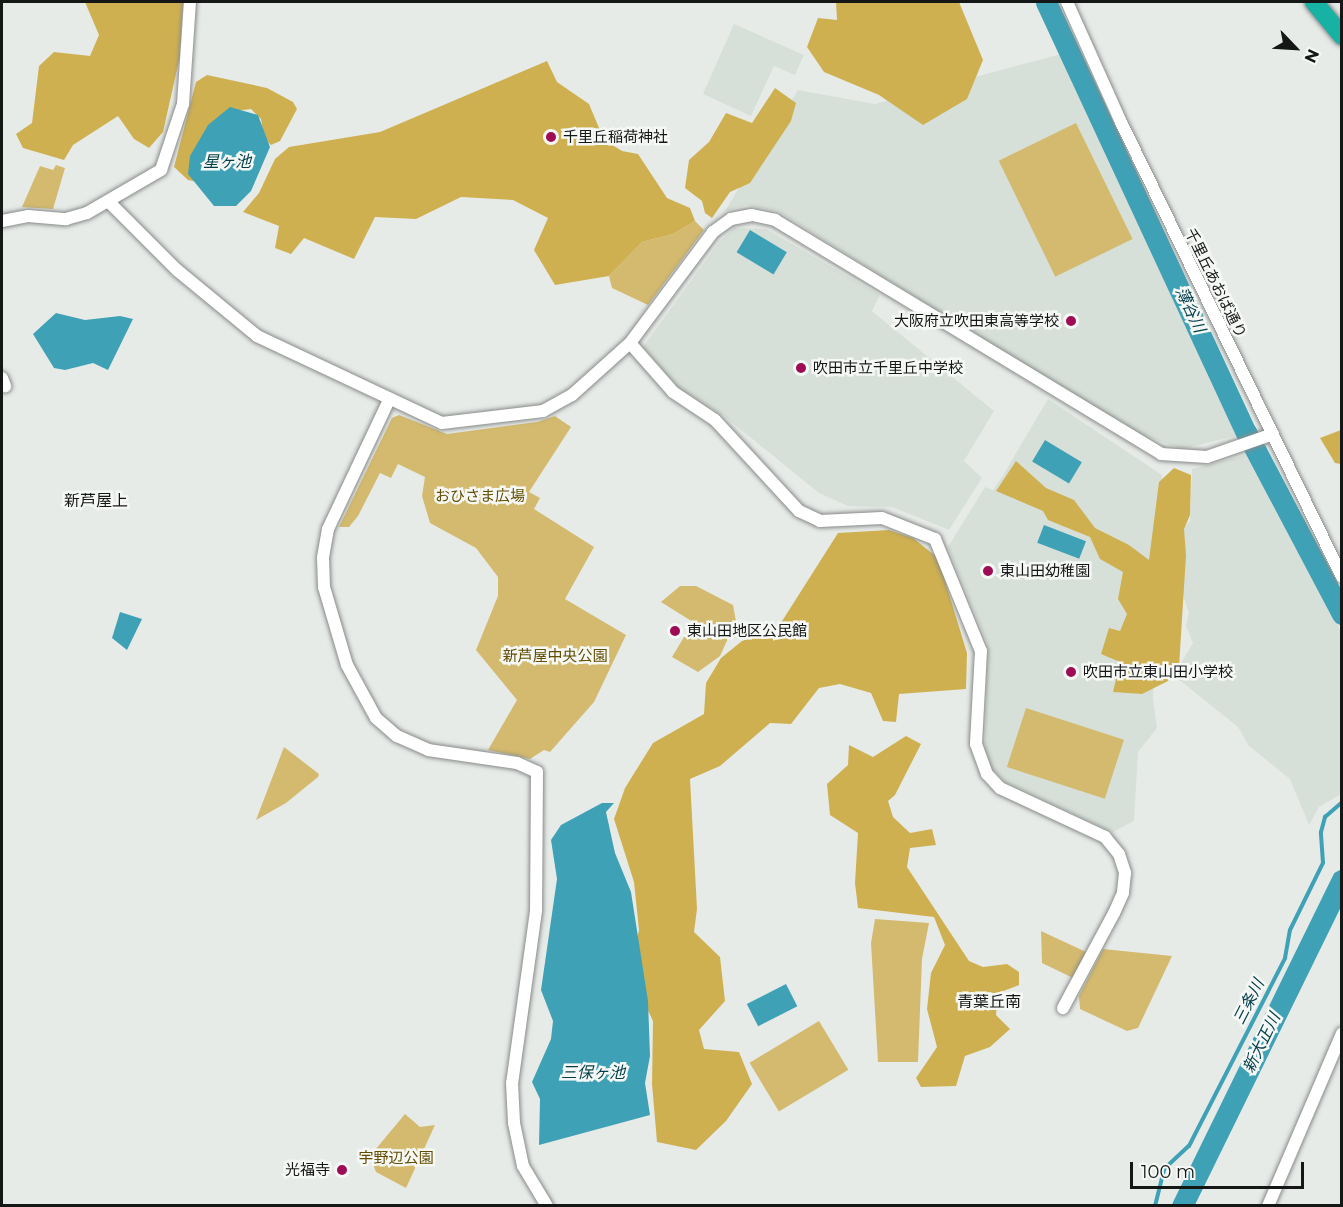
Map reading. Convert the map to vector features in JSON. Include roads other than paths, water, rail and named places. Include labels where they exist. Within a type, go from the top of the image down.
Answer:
[{"type":"highway","points":[[1314,2],[1341,36]]},
{"type":"street","points":[[2,221],[28,216],[66,219],[110,203],[151,179],[168,156],[183,104],[190,2]]},
{"type":"street","name":"千里丘あおば通り","points":[[1067,2],[1341,577]]},
{"type":"street","points":[[110,203],[177,270],[257,336],[389,400],[449,424],[543,411],[572,395],[630,343],[713,232],[731,219],[752,215],[775,220],[1161,454],[1207,457],[1273,434]]},
{"type":"street","points":[[630,343],[673,392],[715,420],[799,510],[820,521],[882,518],[935,539],[981,651],[976,744],[987,774],[1000,788],[1106,837],[1119,854],[1125,873],[1123,893],[1114,913],[1063,1008]]},
{"type":"street","points":[[389,400],[328,529],[322,558],[324,587],[347,665],[364,702],[383,724],[397,736],[428,750],[517,763],[537,772],[537,911],[512,1083],[514,1123],[523,1166],[547,1206]]},
{"type":"street","points":[[1268,1206],[1341,1034]]},
{"type":"water","name":"星ヶ池","points":[[230,107],[258,115],[270,147],[251,191],[236,206],[214,206],[188,174],[190,156],[208,125]]},
{"type":"water","points":[[750,230],[787,252],[773,274],[737,252]]},
{"type":"water","points":[[56,313],[85,320],[120,316],[133,319],[108,370],[93,363],[65,370],[54,368],[33,334]]},
{"type":"water","points":[[1045,440],[1082,462],[1069,484],[1032,461]]},
{"type":"water","points":[[1044,525],[1086,541],[1079,559],[1037,543]]},
{"type":"water","points":[[120,612],[142,619],[127,650],[112,638]]},
{"type":"water","name":"三保ヶ池","points":[[602,803],[614,803],[606,812],[615,853],[631,892],[648,1001],[650,1056],[645,1083],[650,1115],[539,1145],[540,1099],[532,1082],[551,1039],[553,1021],[541,990],[557,879],[551,840],[561,825]]},
{"type":"water","points":[[786,984],[797,1006],[758,1026],[747,1004]]},
{"type":"waterway","name":"薄谷川","points":[[1046,2],[1246,432],[1342,614]]},
{"type":"waterway","name":"三条川","points":[[1155,1206],[1164,1169],[1189,1146],[1285,958],[1290,930],[1323,863],[1321,832],[1325,817],[1342,802]]},
{"type":"waterway","name":"新大正川","points":[[1182,1206],[1342,880]]},
{"type":"place","name":"千里丘稲荷神社","points":[[551,137]]},
{"type":"place","name":"大阪府立吹田東高等学校","points":[[1071,321]]},
{"type":"place","name":"吹田市立千里丘中学校","points":[[801,368]]},
{"type":"place","name":"東山田幼稚園","points":[[988,571]]},
{"type":"place","name":"東山田地区公民館","points":[[675,631]]},
{"type":"place","name":"吹田市立東山田小学校","points":[[1071,672]]},
{"type":"place","name":"光福寺","points":[[342,1170]]},
{"type":"district","name":"新芦屋上","points":[[96,501]]},
{"type":"district","name":"青葉丘南","points":[[989,1002]]},
{"type":"park label","name":"おひさま広場","points":[[480,496]]},
{"type":"park label","name":"新芦屋中央公園","points":[[555,656]]},
{"type":"park label","name":"宇野辺公園","points":[[396,1158]]}]
